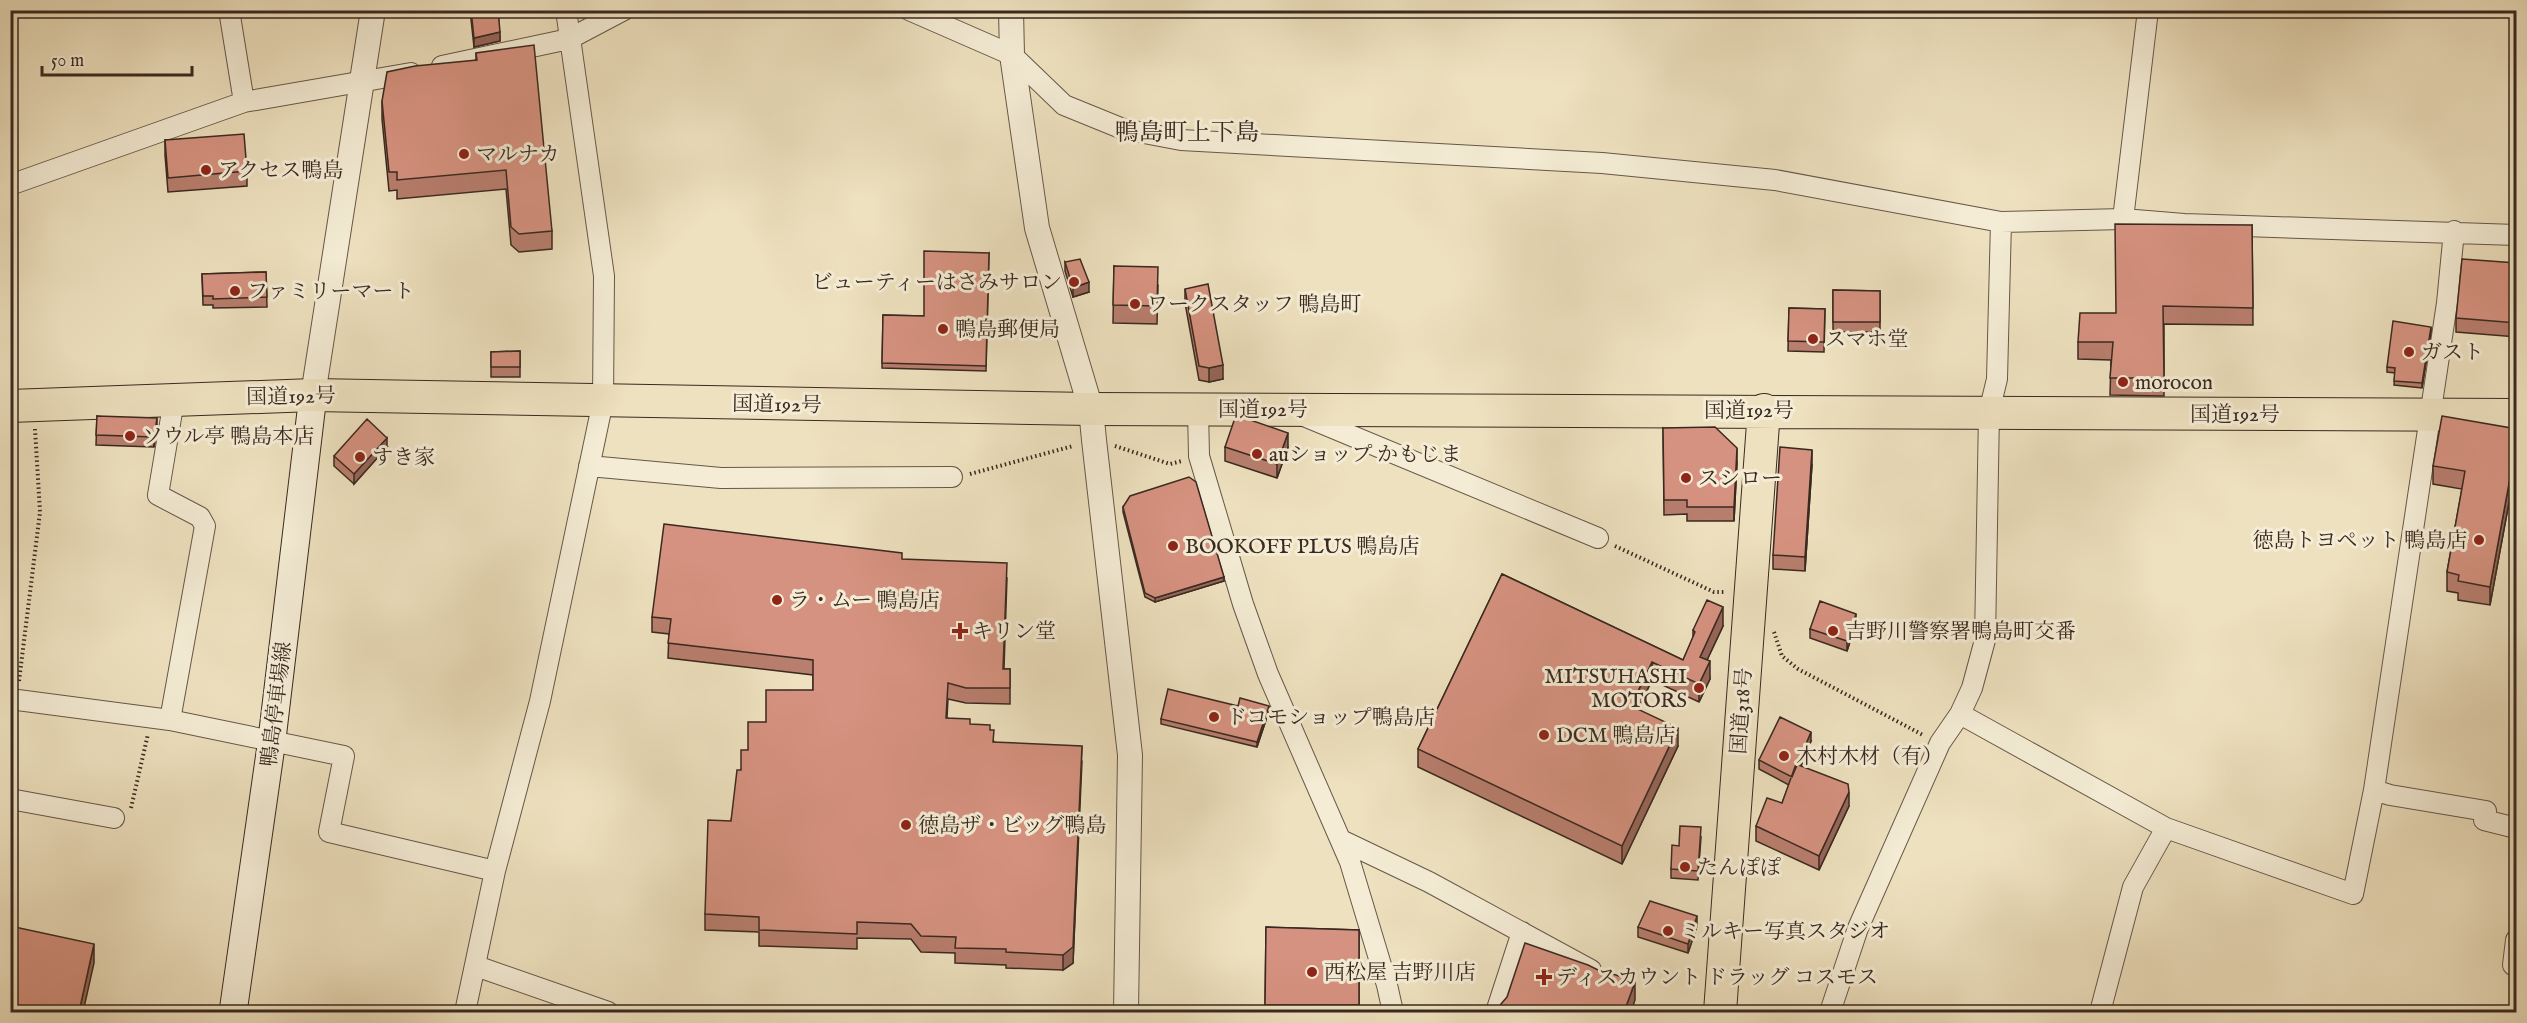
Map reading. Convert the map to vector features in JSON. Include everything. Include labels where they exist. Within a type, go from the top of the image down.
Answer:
[{"type":"highway","name":"国道192号","points":[[22,406],[313,395],[603,400],[1093,424],[1198,409],[2517,415]]},
{"type":"highway","name":"国道318号","points":[[1720,1012],[1764,410]]},
{"type":"main road","name":"鴨島停車場線","points":[[233,1012],[272,739],[313,395]]},
{"type":"street","points":[[229,10],[244,102]]},
{"type":"street","points":[[313,395],[373,10]]},
{"type":"street","points":[[465,1012],[495,871],[540,701],[603,400],[604,276],[566,10]]},
{"type":"street","points":[[10,186],[244,102],[361,83],[569,39],[624,10]]},
{"type":"street","points":[[909,10],[1012,55],[1064,105],[1123,129],[1180,140],[1602,163],[1775,180],[2001,222],[2123,219],[2184,224],[2454,231],[2517,235]]},
{"type":"street","points":[[1011,10],[1012,55],[1036,228],[1093,424],[1130,755],[1126,1012]]},
{"type":"street","points":[[2123,219],[2148,10]]},
{"type":"street","points":[[1830,1012],[1858,928],[1940,743],[1960,714],[1972,688],[1985,640],[1989,412],[1997,379],[2001,222]]},
{"type":"street","points":[[1960,714],[2166,828],[2353,894],[2374,790],[2447,303],[2454,231]]},
{"type":"street","points":[[161,718],[205,526],[200,517],[158,495],[174,400]]},
{"type":"street","points":[[1198,409],[1199,456],[1243,604],[1268,674],[1350,862],[1393,1012]]},
{"type":"street","points":[[1288,409],[1598,538]]},
{"type":"street","points":[[589,466],[721,478],[952,477]]},
{"type":"street","points":[[14,700],[161,718],[272,739],[344,756],[329,832],[495,871]]},
{"type":"street","points":[[2374,790],[2390,795],[2486,811],[2484,820],[2517,828]]},
{"type":"street","points":[[10,799],[114,818]]},
{"type":"street","points":[[2100,1012],[2133,887],[2166,828]]},
{"type":"street","points":[[1341,840],[1429,882],[1609,981]]},
{"type":"street","points":[[1496,1012],[1522,932]]},
{"type":"street","points":[[2517,940],[2512,965],[2517,966]]},
{"type":"street","points":[[476,966],[608,1012]]},
{"type":"path","points":[[14,700],[40,512],[22,406]]},
{"type":"path","points":[[952,477],[1093,424],[1170,464],[1199,456]]},
{"type":"path","points":[[114,818],[128,819],[161,718]]},
{"type":"building","points":[[471,10],[498,10],[500,32],[474,38]]},
{"type":"building","name":"マルナカ","points":[[534,45],[552,231],[519,234],[511,227],[506,170],[397,180],[397,172],[389,172],[382,101],[387,72],[415,66],[477,60],[476,53]]},
{"type":"building","name":"アクセス鴨島","points":[[244,134],[247,171],[168,178],[165,140]]},
{"type":"building","points":[[2115,224],[2252,225],[2253,308],[2163,306],[2164,378],[2110,378],[2113,342],[2078,342],[2080,313],[2116,313]]},
{"type":"building","name":"鴨島郵便局","points":[[924,251],[989,253],[986,366],[882,363],[883,315],[924,316]]},
{"type":"building","points":[[1080,259],[1089,282],[1073,288],[1065,262]]},
{"type":"building","points":[[2462,259],[2517,263],[2517,323],[2456,318]]},
{"type":"building","points":[[1114,266],[1158,267],[1157,306],[1113,305]]},
{"type":"building","points":[[266,272],[267,297],[213,299],[213,296],[203,296],[202,274]]},
{"type":"building","points":[[1208,284],[1223,365],[1209,368],[1199,366],[1185,289]]},
{"type":"building","points":[[1833,290],[1880,291],[1880,322],[1833,322]]},
{"type":"building","points":[[1789,308],[1825,309],[1824,342],[1788,341]]},
{"type":"building","name":"ガスト","points":[[2393,321],[2431,327],[2422,383],[2394,381],[2395,368],[2387,367]]},
{"type":"building","points":[[520,351],[520,367],[491,367],[491,352]]},
{"type":"building","points":[[1236,415],[1288,433],[1277,464],[1225,447]]},
{"type":"building","points":[[97,416],[157,418],[154,437],[96,435]]},
{"type":"building","name":"徳島トヨペット 鴨島店","points":[[2442,416],[2517,429],[2517,440],[2490,587],[2458,581],[2459,575],[2447,572],[2465,471],[2433,466]]},
{"type":"building","name":"すき家","points":[[367,419],[387,438],[354,474],[334,456]]},
{"type":"building","points":[[1715,427],[1737,448],[1734,507],[1687,507],[1687,500],[1664,500],[1663,428]]},
{"type":"building","points":[[1780,447],[1812,450],[1805,557],[1773,555]]},
{"type":"building","name":"BOOKOFF PLUS 鴨島店","points":[[1189,477],[1196,482],[1224,577],[1155,598],[1145,593],[1123,507],[1130,496]]},
{"type":"building","name":"徳島ザ・ビッグ鴨島","points":[[664,524],[902,553],[902,559],[1007,563],[1003,669],[1010,669],[1010,688],[966,688],[948,683],[946,718],[970,719],[970,724],[990,725],[990,730],[994,730],[993,742],[1082,746],[1073,947],[1063,955],[1006,952],[1006,949],[955,948],[956,937],[921,936],[911,924],[857,922],[857,934],[759,930],[759,917],[705,914],[708,820],[731,821],[737,770],[741,770],[741,750],[748,750],[748,722],[766,722],[766,690],[813,690],[813,660],[668,643],[671,619],[652,617]]},
{"type":"building","name":"DCM 鴨島店","points":[[1502,574],[1683,660],[1695,632],[1693,630],[1707,600],[1723,607],[1700,657],[1710,661],[1699,684],[1652,662],[1631,706],[1678,728],[1622,846],[1418,749]]},
{"type":"building","name":"吉野川警察署鴨島町交番","points":[[1820,601],[1856,614],[1847,641],[1810,629]]},
{"type":"building","name":"ドコモショップ鴨島店","points":[[1168,689],[1238,706],[1240,698],[1269,706],[1257,742],[1161,719]]},
{"type":"building","points":[[1780,717],[1811,732],[1792,777],[1759,760]]},
{"type":"building","points":[[1796,764],[1848,784],[1849,792],[1819,856],[1756,826],[1767,798],[1782,803]]},
{"type":"building","name":"たんぽぽ","points":[[1680,826],[1701,827],[1698,871],[1671,869],[1672,845],[1679,846]]},
{"type":"building","name":"ミルキー写真スタジオ","points":[[1650,901],[1697,916],[1688,944],[1638,927]]},
{"type":"building","points":[[10,926],[94,944],[79,1012],[10,1012]]},
{"type":"building","name":"西松屋 吉野川店","points":[[1266,927],[1359,930],[1359,1005],[1265,1005]]},
{"type":"building","name":"ディスカウント ドラッグ コスモス","points":[[1525,943],[1604,973],[1635,982],[1624,1012],[1498,1012],[1507,997]]},
{"type":"place","name":"マルナカ","points":[[464,154]]},
{"type":"place","name":"アクセス鴨島","points":[[206,170]]},
{"type":"place","name":"ビューティーはさみサロン","points":[[1074,282]]},
{"type":"place","name":"ファミリーマート","points":[[235,291]]},
{"type":"place","name":"ワークスタッフ 鴨島町","points":[[1135,304]]},
{"type":"place","name":"鴨島郵便局","points":[[943,329]]},
{"type":"place","name":"スマホ堂","points":[[1813,339]]},
{"type":"place","name":"ガスト","points":[[2409,352]]},
{"type":"place","name":"morocon","points":[[2123,382]]},
{"type":"place","name":"ソウル亭 鴨島本店","points":[[130,436]]},
{"type":"place","name":"auショップ かもじま","points":[[1257,454]]},
{"type":"place","name":"すき家","points":[[360,457]]},
{"type":"place","name":"スシロー","points":[[1686,478]]},
{"type":"place","name":"徳島トヨペット 鴨島店","points":[[2479,540]]},
{"type":"place","name":"BOOKOFF PLUS 鴨島店","points":[[1173,546]]},
{"type":"place","name":"ラ・ムー 鴨島店","points":[[777,600]]},
{"type":"place","name":"キリン堂","points":[[960,631]]},
{"type":"place","name":"吉野川警察署鴨島町交番","points":[[1833,631]]},
{"type":"place","name":"MITSUHASHI MOTORS","points":[[1699,688]]},
{"type":"place","name":"ドコモショップ鴨島店","points":[[1214,717]]},
{"type":"place","name":"DCM 鴨島店","points":[[1544,735]]},
{"type":"place","name":"木村木材（有）","points":[[1784,756]]},
{"type":"place","name":"徳島ザ・ビッグ鴨島","points":[[906,825]]},
{"type":"place","name":"たんぽぽ","points":[[1685,867]]},
{"type":"place","name":"ミルキー写真スタジオ","points":[[1668,931]]},
{"type":"place","name":"西松屋 吉野川店","points":[[1312,972]]},
{"type":"place","name":"ディスカウント ドラッグ コスモス","points":[[1544,977]]},
{"type":"district","name":"鴨島町上下島","points":[[1187,132]]}]
